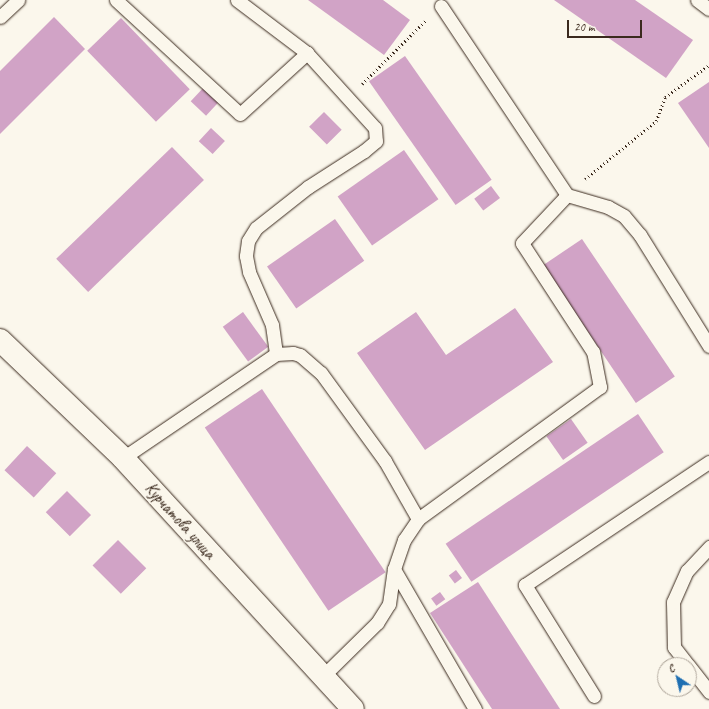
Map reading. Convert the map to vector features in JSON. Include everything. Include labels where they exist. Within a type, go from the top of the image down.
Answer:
[{"type":"street","name":"Курчатова улица","points":[[0,340],[124,458],[353,709]]},
{"type":"lane","points":[[0,17],[18,0]]},
{"type":"lane","points":[[116,0],[240,114],[307,53]]},
{"type":"lane","points":[[236,0],[307,53],[375,128],[376,141],[364,151],[308,187],[256,228],[248,241],[246,256],[248,272],[272,325],[276,354]]},
{"type":"lane","points":[[697,0],[709,9]]},
{"type":"lane","points":[[441,6],[566,195],[608,206],[624,216],[640,235],[709,346]]},
{"type":"lane","points":[[323,676],[377,623],[389,604],[394,570],[404,540],[418,520],[600,387],[593,352],[522,243],[566,195]]},
{"type":"lane","points":[[124,458],[276,354],[293,353],[300,355],[321,373],[386,461],[418,520]]},
{"type":"lane","points":[[594,696],[525,585],[709,462]]},
{"type":"lane","points":[[682,657],[674,647],[673,602],[687,571],[709,547]]},
{"type":"lane","points":[[394,570],[475,709]]},
{"type":"lane","points":[[697,676],[709,692]]},
{"type":"path","points":[[348,97],[441,6]]},
{"type":"path","points":[[566,195],[656,121],[665,97],[709,65]]},
{"type":"building","points":[[308,0],[383,0],[410,20],[384,55]]},
{"type":"building","points":[[554,0],[635,0],[693,40],[666,78]]},
{"type":"building","points":[[54,17],[85,49],[0,134],[0,71]]},
{"type":"building","points":[[121,18],[190,89],[156,122],[87,51]]},
{"type":"building","points":[[405,56],[492,180],[456,205],[369,81]]},
{"type":"building","points":[[709,82],[709,148],[678,103]]},
{"type":"building","points":[[205,86],[220,100],[206,116],[191,101]]},
{"type":"building","points":[[324,112],[342,130],[327,145],[309,127]]},
{"type":"building","points":[[211,128],[225,141],[213,154],[199,141]]},
{"type":"building","points":[[172,147],[204,180],[88,292],[56,259]]},
{"type":"building","points":[[404,150],[438,199],[372,246],[338,196]]},
{"type":"building","points":[[491,186],[500,198],[483,211],[474,199]]},
{"type":"building","points":[[335,219],[364,261],[296,308],[267,267]]},
{"type":"building","points":[[582,239],[675,377],[636,403],[543,265]]},
{"type":"building","points":[[515,308],[553,362],[425,450],[357,353],[416,312],[446,355]]},
{"type":"building","points":[[243,312],[268,347],[248,361],[223,327]]},
{"type":"building","points":[[262,389],[386,572],[328,611],[205,428]]},
{"type":"building","points":[[638,414],[664,452],[471,582],[446,544]]},
{"type":"building","points":[[571,419],[588,443],[563,460],[546,436]]},
{"type":"building","points":[[27,446],[56,473],[34,497],[4,470]]},
{"type":"building","points":[[67,491],[91,515],[70,536],[46,512]]},
{"type":"building","points":[[118,540],[146,568],[121,594],[93,565]]},
{"type":"building","points":[[456,570],[462,578],[455,583],[449,575]]},
{"type":"building","points":[[478,582],[560,709],[492,709],[430,613]]},
{"type":"building","points":[[440,592],[445,599],[436,606],[431,598]]}]
